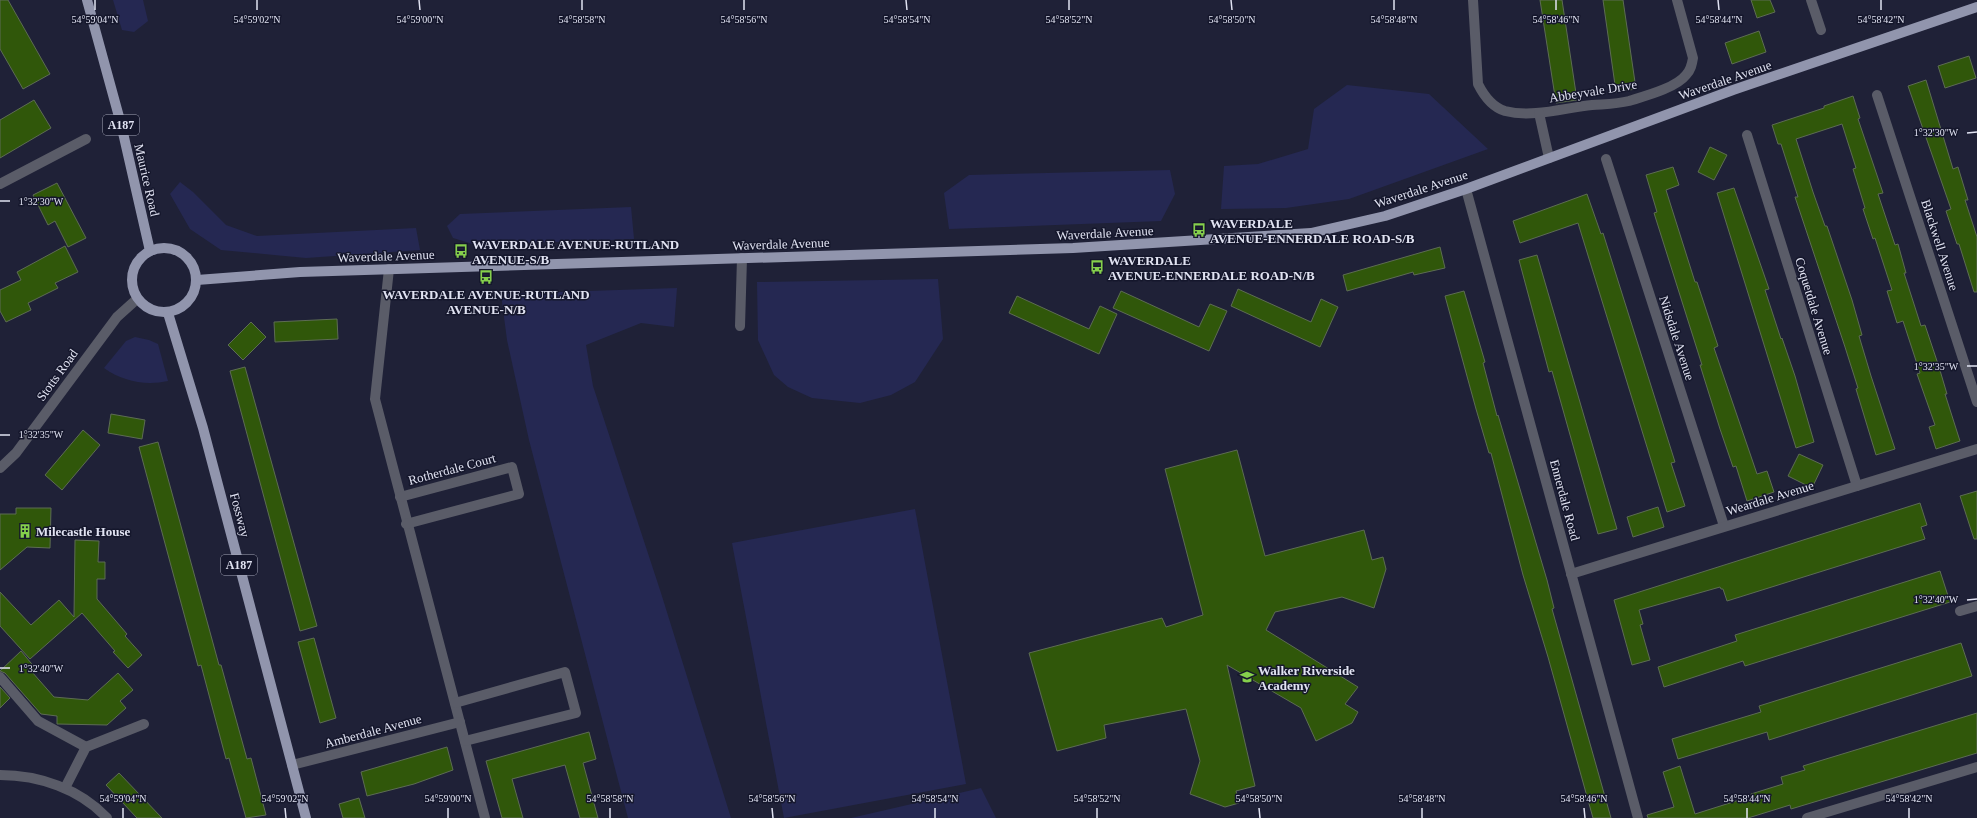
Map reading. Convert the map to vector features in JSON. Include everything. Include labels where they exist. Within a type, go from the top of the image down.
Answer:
[{"type":"main road","name":"Maurice Road","points":[[87,0],[121,124],[150,251]]},
{"type":"main road","name":"Waverdale Avenue","points":[[197,280],[300,272],[1073,248],[1311,233],[1385,216],[1466,189],[1733,90],[1977,7]]},
{"type":"main road","points":[[161,248],[171,248],[181,252],[195,269],[197,280],[195,289],[185,305],[168,313],[151,310],[137,299],[133,290],[133,272],[142,256],[150,251],[161,248]]},
{"type":"main road","name":"Fossway","points":[[168,313],[203,428],[306,818]]},
{"type":"street","name":"Abbeyvale Drive","points":[[1473,0],[1478,84],[1483,94],[1493,105],[1504,110],[1521,113],[1539,113],[1628,101],[1662,90],[1678,82],[1686,75],[1691,67],[1691,48],[1677,0]]},
{"type":"street","points":[[1811,0],[1821,30]]},
{"type":"street","name":"Blackwell Avenue","points":[[1877,95],[1977,402]]},
{"type":"street","name":"Abbeyvale Drive","points":[[1539,113],[1549,158]]},
{"type":"street","name":"Coquetdale Avenue","points":[[1747,135],[1857,486]]},
{"type":"street","points":[[0,184],[86,139]]},
{"type":"street","name":"Nidsdale Avenue","points":[[1606,158],[1724,526]]},
{"type":"street","name":"Ennerdale Road","points":[[1466,189],[1638,818]]},
{"type":"street","points":[[740,326],[742,258]]},
{"type":"street","points":[[388,269],[375,399],[406,524],[485,818]]},
{"type":"street","name":"Stotts Road","points":[[0,468],[16,453],[117,317],[137,299]]},
{"type":"street","name":"Weardale Avenue","points":[[1572,574],[1977,449]]},
{"type":"street","name":"Rotherdale Court","points":[[400,497],[512,467],[518,494],[406,524]]},
{"type":"street","points":[[1960,612],[1977,606]]},
{"type":"street","points":[[455,703],[565,672],[576,713],[465,741]]},
{"type":"street","points":[[0,677],[38,721],[86,747]]},
{"type":"street","name":"Amberdale Avenue","points":[[292,765],[460,722]]},
{"type":"street","points":[[65,788],[86,747],[144,724]]},
{"type":"street","points":[[1807,818],[1977,767]]},
{"type":"street","points":[[0,775],[12,775],[38,779],[65,788],[83,798],[107,818]]},
{"type":"shaded area","points":[[113,0],[143,0],[148,21],[134,32],[122,30]]},
{"type":"shaded area","points":[[1347,85],[1429,94],[1488,149],[1349,199],[1286,208],[1221,209],[1224,166],[1258,164],[1308,149],[1314,109]]},
{"type":"shaded area","points":[[1170,170],[1175,194],[1161,221],[949,229],[944,193],[969,175]]},
{"type":"shaded area","points":[[180,182],[193,192],[226,225],[257,236],[416,228],[420,250],[306,258],[221,250],[190,229],[170,194]]},
{"type":"shaded area","points":[[631,207],[634,239],[476,245],[453,238],[447,226],[460,214]]},
{"type":"shaded area","points":[[938,279],[943,339],[915,382],[891,395],[860,403],[812,398],[788,387],[774,375],[758,340],[757,282]]},
{"type":"shaded area","points":[[677,288],[674,327],[641,323],[586,345],[593,386],[661,593],[731,818],[628,818],[529,440],[507,340],[501,294]]},
{"type":"shaded area","points":[[135,337],[149,340],[158,344],[168,381],[142,383],[118,376],[104,368],[126,341]]},
{"type":"shaded area","points":[[915,509],[966,784],[784,818],[732,543]]},
{"type":"shaded area","points":[[981,788],[996,818],[851,818]]},
{"type":"building","points":[[0,0],[8,0],[50,74],[23,89],[0,49]]},
{"type":"building","points":[[1540,0],[1562,0],[1577,100],[1556,103]]},
{"type":"building","points":[[1603,0],[1623,0],[1636,89],[1616,92]]},
{"type":"building","points":[[1751,0],[1770,0],[1775,12],[1757,18]]},
{"type":"building","points":[[1759,31],[1766,52],[1732,64],[1725,43]]},
{"type":"building","points":[[1969,56],[1976,78],[1945,88],[1938,66]]},
{"type":"building","points":[[1926,80],[1953,169],[1958,167],[1968,200],[1965,200],[1977,237],[1977,292],[1974,292],[1959,244],[1957,244],[1946,211],[1951,209],[1908,86]]},
{"type":"building","points":[[1853,96],[1860,118],[1858,119],[1883,193],[1878,194],[1895,245],[1898,244],[1906,273],[1904,273],[1921,326],[1925,325],[1939,367],[1947,394],[1945,394],[1960,441],[1936,449],[1929,427],[1935,425],[1917,374],[1920,373],[1903,321],[1897,323],[1887,291],[1892,290],[1875,238],[1873,239],[1863,209],[1865,208],[1853,169],[1856,168],[1842,124],[1796,139],[1813,192],[1825,226],[1827,226],[1852,300],[1862,335],[1859,336],[1895,449],[1876,455],[1856,389],[1858,388],[1795,197],[1798,197],[1781,144],[1778,144],[1772,125],[1824,108],[1824,106]]},
{"type":"building","points":[[34,100],[51,128],[0,158],[0,120]]},
{"type":"building","points":[[1710,147],[1727,155],[1714,180],[1698,172]]},
{"type":"building","points":[[1673,167],[1679,185],[1666,190],[1695,282],[1697,282],[1718,346],[1714,348],[1757,474],[1767,471],[1774,492],[1747,501],[1736,466],[1733,467],[1720,429],[1700,365],[1702,365],[1654,213],[1657,212],[1646,175]]},
{"type":"building","points":[[57,183],[86,238],[68,247],[55,221],[48,225],[33,195]]},
{"type":"building","points":[[1734,188],[1769,289],[1765,290],[1795,376],[1814,442],[1796,448],[1717,193]]},
{"type":"building","points":[[1587,194],[1601,234],[1603,233],[1675,462],[1671,463],[1685,506],[1667,512],[1578,223],[1520,243],[1513,221]]},
{"type":"building","points":[[65,246],[78,272],[55,283],[58,288],[28,303],[31,310],[6,322],[0,311],[0,290],[21,280],[17,272]]},
{"type":"building","points":[[1440,247],[1445,268],[1414,275],[1413,272],[1347,291],[1343,275]]},
{"type":"building","points":[[1537,255],[1617,529],[1598,534],[1552,371],[1549,372],[1519,260]]},
{"type":"building","points":[[1238,289],[1311,322],[1321,299],[1338,307],[1320,347],[1231,306]]},
{"type":"building","points":[[1121,291],[1199,327],[1210,304],[1227,311],[1209,351],[1113,308]]},
{"type":"building","points":[[1464,291],[1485,362],[1483,363],[1497,416],[1498,415],[1547,580],[1554,608],[1552,609],[1611,818],[1593,818],[1548,657],[1523,575],[1491,453],[1489,453],[1476,409],[1445,296]]},
{"type":"building","points":[[1017,296],[1089,329],[1100,306],[1117,314],[1099,354],[1009,313]]},
{"type":"building","points":[[337,319],[338,339],[275,342],[274,322]]},
{"type":"building","points":[[251,322],[266,337],[243,360],[228,345]]},
{"type":"building","points":[[245,367],[317,626],[300,631],[230,371]]},
{"type":"building","points":[[111,414],[145,420],[142,439],[108,433]]},
{"type":"building","points":[[83,430],[100,445],[62,490],[45,475]]},
{"type":"building","points":[[158,442],[219,665],[221,665],[247,759],[251,758],[266,815],[246,818],[229,758],[226,759],[201,665],[198,666],[139,447]]},
{"type":"building","points":[[1237,450],[1265,556],[1364,530],[1372,560],[1383,557],[1386,569],[1374,608],[1342,597],[1275,612],[1266,630],[1358,687],[1345,704],[1358,712],[1352,723],[1316,741],[1301,708],[1227,665],[1255,786],[1236,791],[1239,803],[1225,807],[1190,794],[1200,761],[1186,709],[1104,725],[1106,738],[1057,751],[1029,653],[1162,618],[1166,627],[1203,615],[1165,469]]},
{"type":"building","points":[[1799,454],[1823,465],[1812,488],[1788,476]]},
{"type":"building","points":[[1977,491],[1977,539],[1974,539],[1960,496]]},
{"type":"building","points":[[1920,503],[1927,525],[1921,527],[1925,539],[1727,601],[1723,589],[1720,587],[1639,610],[1643,624],[1640,625],[1650,660],[1632,665],[1614,600]]},
{"type":"building","points":[[1658,507],[1664,527],[1633,537],[1627,517]]},
{"type":"building","name":"Milecastle House","points":[[16,508],[51,508],[50,548],[27,547],[0,570],[0,514],[16,514]]},
{"type":"building","points":[[75,540],[99,541],[98,562],[105,562],[105,579],[97,579],[97,599],[127,634],[125,636],[142,655],[128,668],[113,652],[115,651],[82,613],[30,659],[0,626],[0,592],[31,625],[59,600],[74,617]]},
{"type":"building","points":[[1940,571],[1950,602],[1745,666],[1743,661],[1664,687],[1658,667],[1737,641],[1735,635]]},
{"type":"building","points":[[314,638],[336,718],[320,723],[298,642]]},
{"type":"building","points":[[1961,643],[1972,676],[1769,740],[1767,732],[1678,759],[1672,739],[1761,712],[1759,706]]},
{"type":"building","points":[[21,651],[36,669],[32,672],[54,697],[88,700],[118,673],[133,690],[120,701],[126,708],[107,725],[57,724],[57,716],[41,714],[5,673],[0,671]]},
{"type":"building","points":[[0,687],[10,698],[0,708]]},
{"type":"building","points":[[1977,713],[1977,753],[1791,809],[1790,805],[1748,818],[1648,818],[1647,815],[1674,807],[1663,772],[1680,766],[1695,814],[1752,796],[1751,794],[1783,784],[1781,777],[1805,770],[1803,766]]},
{"type":"building","points":[[589,732],[596,759],[583,763],[598,818],[580,818],[565,765],[512,779],[523,818],[502,818],[486,761]]},
{"type":"building","points":[[447,747],[453,770],[414,784],[367,796],[361,772]]},
{"type":"building","points":[[119,773],[162,818],[137,818],[106,785]]},
{"type":"building","points":[[359,798],[365,818],[343,818],[339,804]]},
{"type":"place","name":"WAVERDALE AVENUE-ENNERDALE ROAD-S/B","points":[[1199,230]]},
{"type":"place","name":"WAVERDALE AVENUE-RUTLAND AVENUE-S/B","points":[[461,251]]},
{"type":"place","name":"WAVERDALE AVENUE-ENNERDALE ROAD-N/B","points":[[1097,267]]},
{"type":"place","name":"WAVERDALE AVENUE-RUTLAND AVENUE-N/B","points":[[486,277]]},
{"type":"place","name":"Milecastle House","points":[[25,531]]},
{"type":"place","name":"Walker Riverside Academy","points":[[1247,677]]}]
